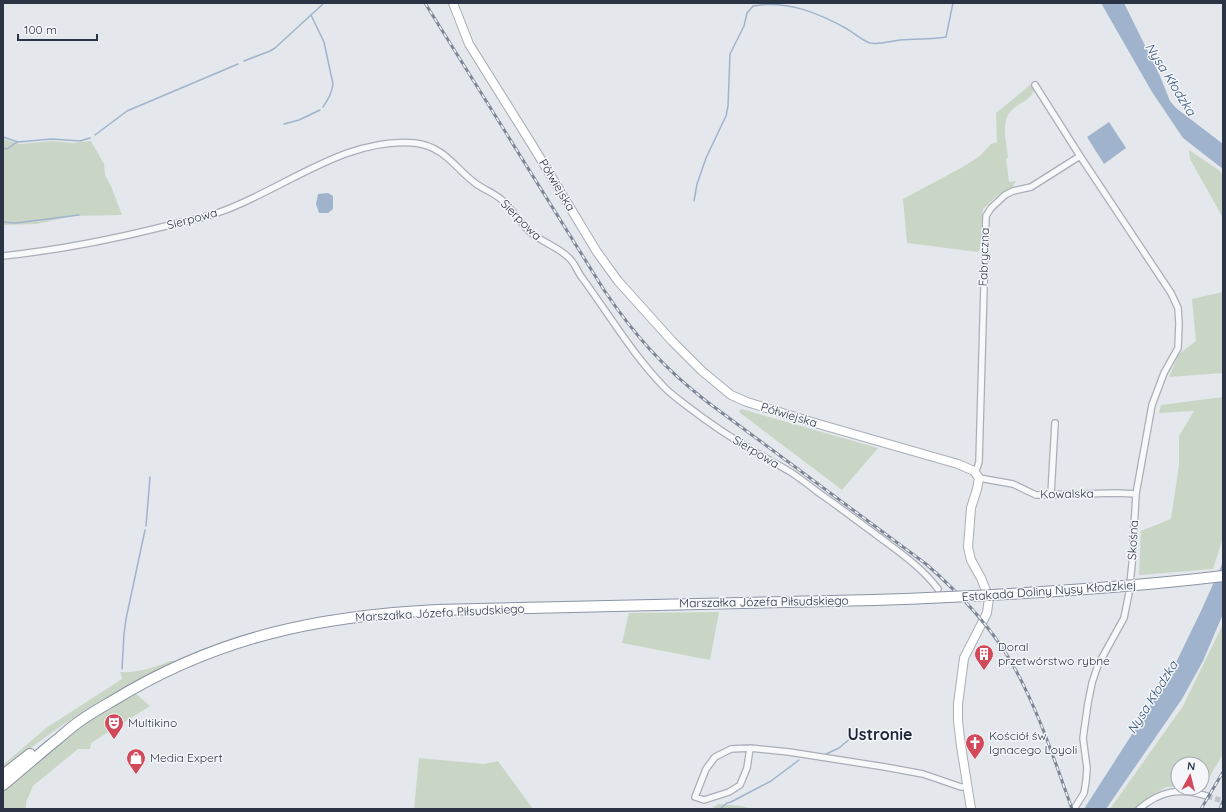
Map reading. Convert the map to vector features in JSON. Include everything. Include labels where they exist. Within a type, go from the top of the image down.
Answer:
[{"type":"highway","name":"Estakada Doliny Nysy Kłodzkiej","points":[[874,600],[1060,591],[1182,581],[1223,576]]},
{"type":"highway","name":"Marszałka Józefa Piłsudskiego","points":[[3,785],[80,721],[127,692],[157,676],[212,651],[262,635],[304,625],[373,614],[437,610],[874,600]]},
{"type":"highway","points":[[3,775],[43,744],[80,721]]},
{"type":"street","name":"Półwiejska","points":[[454,3],[469,44],[597,252],[618,281],[672,341],[702,371],[731,395],[747,402],[958,464],[976,474]]},
{"type":"street","points":[[1035,85],[1080,156]]},
{"type":"street","name":"Sierpowa","points":[[3,256],[83,245],[215,214],[244,204],[307,170],[340,156],[369,147],[381,144],[414,143],[432,148],[445,154],[466,176],[505,202],[530,232],[546,244],[560,251],[572,261],[580,276],[597,298],[620,333],[666,390],[704,419],[754,452],[793,474],[891,546],[931,579],[938,589]]},
{"type":"street","name":"Fabryczna","points":[[976,474],[979,462],[986,216],[991,208],[1005,195],[1031,188],[1080,156]]},
{"type":"street","name":"Skośna","points":[[1074,809],[1084,793],[1086,781],[1087,768],[1083,738],[1092,683],[1098,665],[1124,618],[1129,593],[1136,494],[1152,405],[1164,373],[1178,348],[1180,323],[1178,308],[1171,293],[1080,156]]},
{"type":"street","points":[[1051,494],[1055,423]]},
{"type":"street","name":"Kowalska","points":[[976,474],[1012,484],[1036,495],[1136,494]]},
{"type":"street","points":[[970,809],[958,721],[958,704],[964,658],[987,613],[989,601],[982,578],[971,560],[968,547],[971,508],[977,489],[976,474]]},
{"type":"street","points":[[750,748],[747,768],[740,785],[729,792],[704,800],[695,798],[706,769],[715,757],[731,749],[750,748],[886,767],[923,774],[967,788]]},
{"type":"street","points":[[1139,809],[1157,796],[1170,793]]},
{"type":"green space","points":[[1030,85],[1035,87],[1033,93],[1030,97],[1012,110],[1006,120],[1005,125],[1008,158],[1006,158],[1009,182],[1016,181],[1011,189],[998,195],[983,209],[980,250],[978,252],[907,243],[903,199],[961,168],[980,156],[991,144],[997,142],[996,113]]},
{"type":"green space","points":[[3,139],[20,144],[53,141],[73,143],[91,141],[104,164],[105,175],[111,186],[122,215],[71,216],[37,224],[3,225]]},
{"type":"green space","points":[[1189,150],[1220,171],[1223,176],[1223,218],[1190,159]]},
{"type":"green space","points":[[1223,292],[1223,373],[1169,377],[1179,354],[1196,341],[1192,299]]},
{"type":"green space","points":[[1223,397],[1223,538],[1213,569],[1139,575],[1141,531],[1171,519],[1179,465],[1179,436],[1194,411],[1159,413],[1161,405]]},
{"type":"green space","points":[[741,409],[878,448],[842,490],[739,412]]},
{"type":"green space","points":[[719,612],[710,660],[622,643],[629,613]]},
{"type":"green space","points":[[1223,624],[1223,754],[1210,776],[1210,756],[1170,756],[1170,787],[1166,787],[1142,802],[1137,809],[1110,809],[1183,706]]},
{"type":"green space","points":[[170,661],[177,661],[119,690],[78,715],[41,740],[3,770],[3,765],[46,728],[122,679],[120,672],[145,670]]},
{"type":"green space","points":[[134,692],[150,706],[91,743],[90,749],[78,749],[33,786],[26,802],[26,809],[3,809],[3,790],[94,717]]},
{"type":"green space","points":[[419,758],[484,764],[498,761],[533,809],[414,809]]},
{"type":"green space","points":[[718,804],[742,806],[753,809],[711,809]]},
{"type":"water","points":[[1101,3],[1124,3],[1160,76],[1170,101],[1176,108],[1223,144],[1223,169],[1183,138],[1152,92]]},
{"type":"water","points":[[1109,122],[1126,148],[1104,164],[1087,137]]},
{"type":"water","points":[[328,193],[333,196],[333,209],[328,213],[319,213],[316,204],[318,194]]},
{"type":"water","points":[[1223,562],[1223,614],[1203,661],[1182,699],[1106,809],[1084,809],[1170,675]]},
{"type":"waterway","points":[[244,61],[275,48],[324,3]]},
{"type":"waterway","points":[[694,201],[697,184],[706,158],[726,116],[728,106],[730,54],[744,26],[747,13],[753,6],[779,5],[803,9],[838,24],[867,42],[877,44],[906,39],[946,37],[953,3]]},
{"type":"waterway","points":[[311,15],[324,42],[333,84],[331,93],[323,107]]},
{"type":"waterway","points":[[95,135],[127,111],[238,64]]},
{"type":"waterway","points":[[284,124],[299,120],[320,110]]},
{"type":"waterway","points":[[3,137],[18,142],[52,139],[80,141],[90,138]]},
{"type":"waterway","points":[[3,148],[7,149],[17,142]]},
{"type":"waterway","points":[[3,222],[16,223],[79,215]]},
{"type":"waterway","points":[[146,526],[150,477]]},
{"type":"waterway","points":[[122,669],[126,619],[145,530]]},
{"type":"waterway","points":[[824,755],[839,748],[852,737]]},
{"type":"waterway","points":[[720,809],[727,803],[771,781],[799,760]]},
{"type":"tunnel","points":[[1207,796],[1223,801]]},
{"type":"railway","points":[[425,3],[604,290],[627,322],[650,350],[676,376],[706,401],[926,564],[961,597],[992,633],[1010,660],[1029,696],[1072,809]]},
{"type":"railway","points":[[1201,809],[1223,772]]},
{"type":"railway","points":[[1220,809],[1223,801]]},
{"type":"place","name":"Doral przetwórstwo rybne","points":[[984,671]]},
{"type":"place","name":"Multikino","points":[[114,740]]},
{"type":"place","name":"Kościół św Ignacego Loyoli","points":[[975,760]]},
{"type":"place","name":"Media Expert","points":[[136,775]]},
{"type":"district","name":"Ustronie","points":[[880,734]]},
{"type":"water label","name":"Nysa Kłodzka","points":[[1171,79]]},
{"type":"water label","name":"Nysa Kłodzka","points":[[1152,697]]}]
